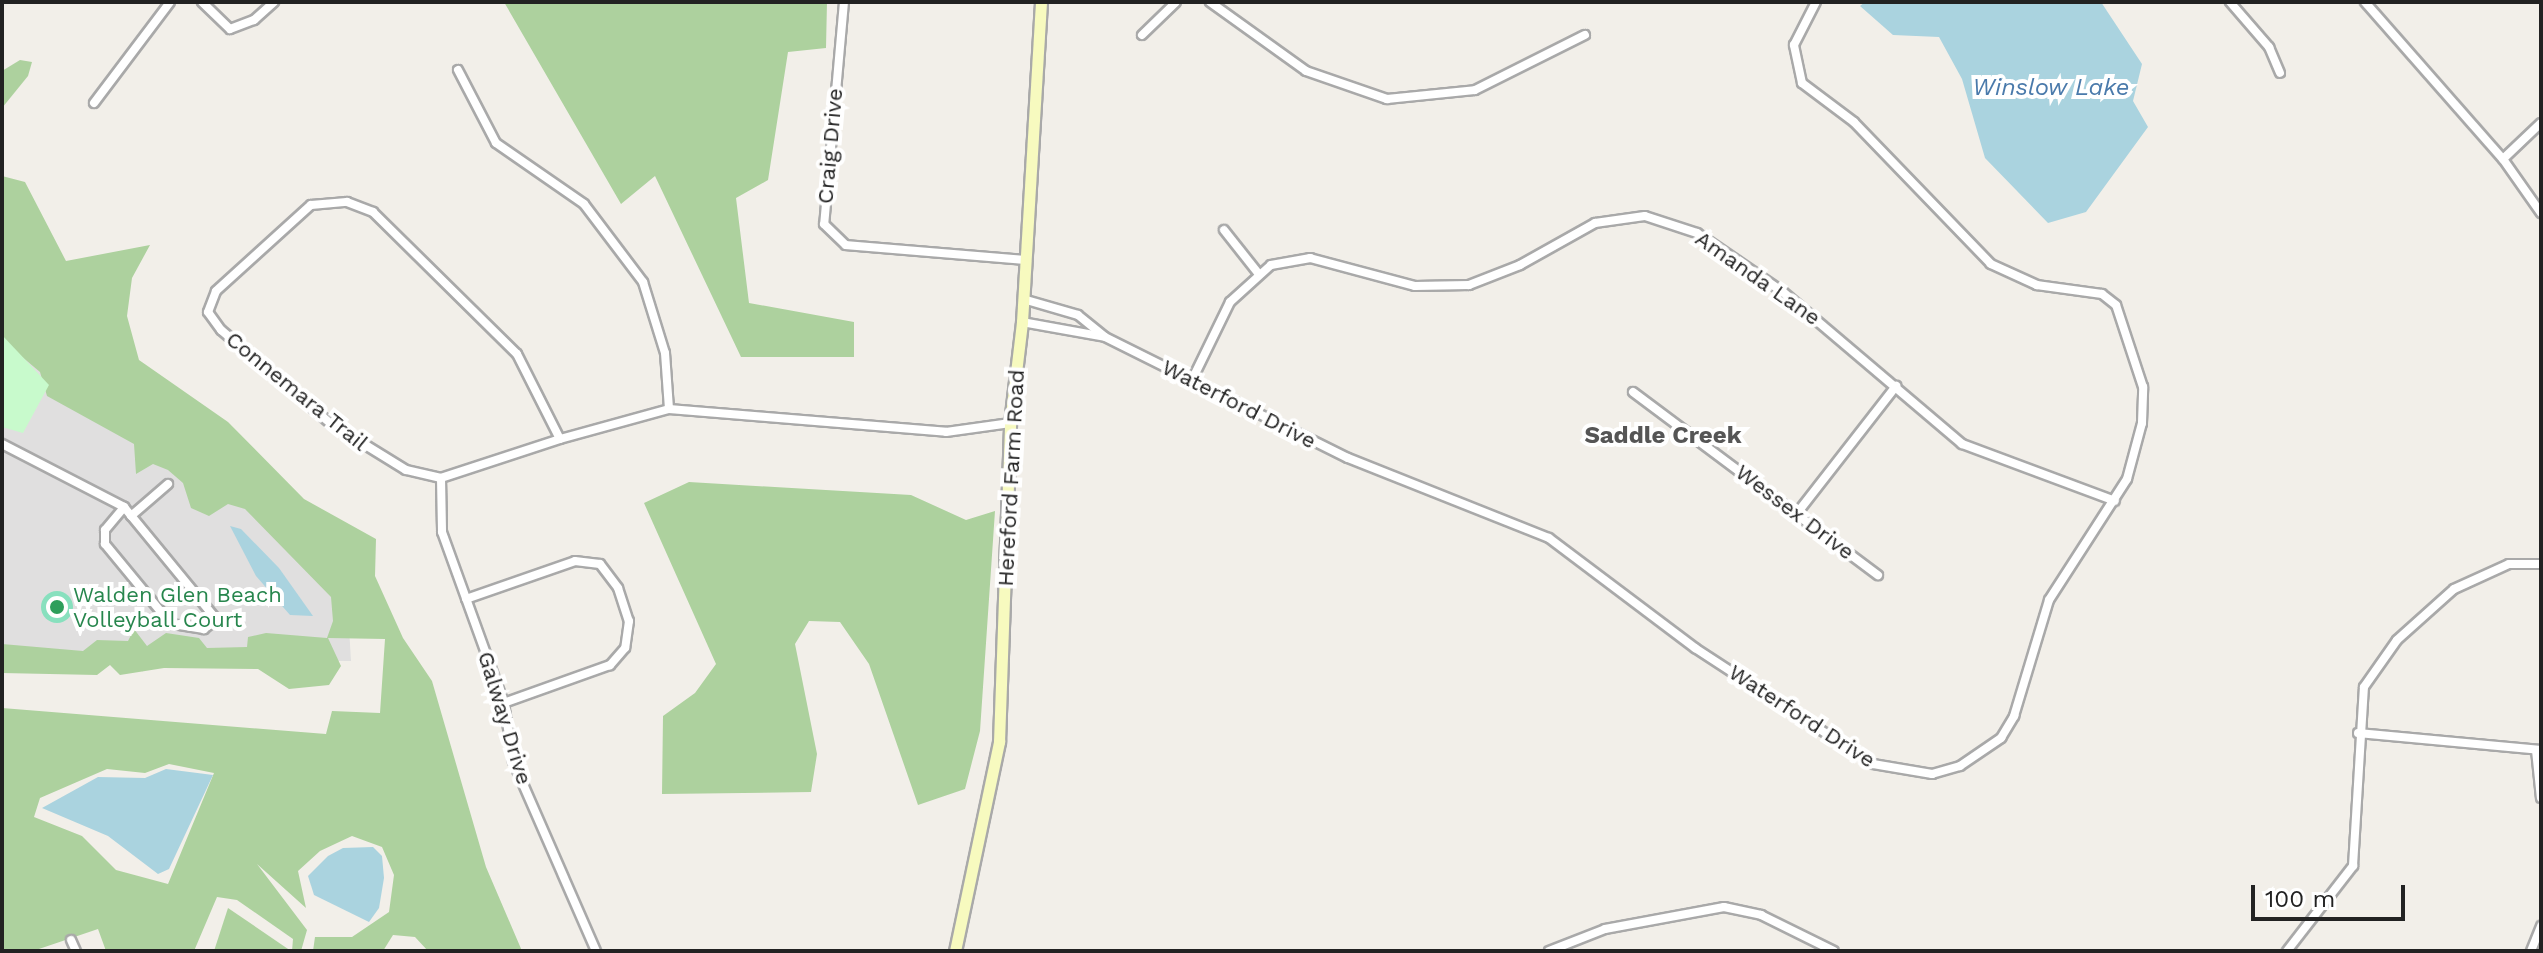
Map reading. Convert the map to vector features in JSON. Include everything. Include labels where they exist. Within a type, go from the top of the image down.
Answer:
[{"type":"street","points":[[94,103],[170,2]]},
{"type":"street","points":[[202,2],[230,29],[244,26],[274,2]]},
{"type":"street","name":"Craig Drive","points":[[844,2],[824,224],[846,245],[1024,260]]},
{"type":"street","name":"Hereford Farm Road","points":[[955,951],[999,742],[1010,423],[1022,322],[1041,2]]},
{"type":"street","points":[[1142,35],[1176,2]]},
{"type":"street","points":[[1210,2],[1306,71],[1387,99],[1475,90],[1585,35]]},
{"type":"street","name":"Waterford Drive","points":[[1022,322],[1105,337],[1348,458],[1549,538],[1695,648],[1863,758],[1902,773],[1960,766],[2001,738],[2014,716],[2049,600],[2115,501],[2142,423],[2143,387],[2126,322],[2102,294],[2037,285],[1991,264],[1854,122],[1802,83],[1794,45],[1816,2]]},
{"type":"street","points":[[2230,2],[2269,47],[2280,73]]},
{"type":"street","points":[[2365,2],[2503,159],[2541,213]]},
{"type":"street","points":[[458,70],[496,143],[584,204],[643,282],[665,353],[669,409]]},
{"type":"street","points":[[2503,159],[2541,123]]},
{"type":"street","name":"Connemara Trail","points":[[441,478],[377,457],[221,330],[208,312],[216,291],[311,205],[347,202],[373,212],[517,354],[560,439]]},
{"type":"street","name":"Amanda Lane","points":[[1192,380],[1230,302],[1258,273],[1310,258],[1415,286],[1469,285],[1595,223],[1645,216],[1669,221],[1722,249],[1896,386],[1962,444],[1990,459],[2115,501]]},
{"type":"street","points":[[1224,230],[1258,273]]},
{"type":"street","name":"Waterford Drive","points":[[1023,299],[1078,315],[1105,337]]},
{"type":"street","points":[[1072,329],[1078,315]]},
{"type":"street","points":[[1798,512],[1896,386]]},
{"type":"street","name":"Wessex Drive","points":[[1633,392],[1798,512],[1878,575]]},
{"type":"street","points":[[441,478],[560,439],[669,409],[946,432],[1010,423]]},
{"type":"street","points":[[2,444],[124,507],[216,619],[204,629],[171,624],[105,544],[105,530],[124,507]]},
{"type":"street","name":"Galway Drive","points":[[441,478],[442,532],[504,703],[513,761],[596,951]]},
{"type":"street","points":[[131,516],[168,484]]},
{"type":"street","points":[[466,599],[575,561],[600,564],[618,588],[629,621],[625,648],[610,665],[504,703]]},
{"type":"street","points":[[2287,951],[2353,866],[2358,733],[2364,687],[2397,640],[2454,589],[2509,564],[2541,564]]},
{"type":"street","points":[[2358,733],[2539,750],[2541,798]]},
{"type":"street","points":[[1549,951],[1605,929],[1724,907],[1761,915],[1834,951]]},
{"type":"street","points":[[2531,951],[2540,930]]},
{"type":"street","points":[[71,940],[76,951]]},
{"type":"shaded area","points":[[2,310],[172,435],[347,595],[351,661],[2,659]]},
{"type":"green space","points":[[504,2],[827,2],[826,48],[788,52],[768,180],[736,198],[749,303],[854,322],[854,357],[741,357],[655,176],[621,204]]},
{"type":"green space","points":[[20,60],[32,62],[28,76],[2,108],[2,71]]},
{"type":"green space","points":[[2,176],[25,182],[66,261],[150,245],[132,278],[127,316],[139,360],[228,422],[304,499],[376,539],[375,576],[403,638],[432,681],[486,867],[522,951],[428,951],[415,937],[393,935],[383,951],[313,951],[315,937],[352,937],[389,912],[394,875],[382,847],[352,836],[320,851],[298,871],[306,908],[257,864],[307,930],[301,951],[292,951],[293,939],[237,900],[217,897],[194,951],[106,951],[98,929],[33,951],[2,951],[2,708],[326,734],[332,711],[380,713],[385,639],[328,638],[341,666],[329,685],[289,689],[258,669],[164,668],[120,675],[110,665],[97,675],[2,673],[2,644],[83,651],[97,640],[128,641],[134,629],[147,646],[166,633],[199,638],[207,648],[247,647],[248,637],[266,633],[327,638],[333,621],[331,597],[245,509],[228,504],[209,516],[191,508],[183,483],[168,470],[153,464],[136,474],[134,444],[47,396],[40,372],[2,340]],"holes":[[[169,764],[214,773],[168,884],[116,870],[82,836],[34,817],[40,798],[107,769],[145,773]]]},
{"type":"green space","points":[[2,335],[49,385],[23,433],[2,427]]},
{"type":"green space","points":[[689,482],[911,495],[966,520],[995,511],[980,731],[965,789],[918,805],[869,664],[840,622],[809,621],[795,644],[817,754],[811,792],[662,794],[663,716],[695,693],[716,664],[644,503]]},
{"type":"green space","name":"Walden Glen Beach Volleyball Court","points":[[57,591],[68,596],[73,607],[68,618],[57,623],[46,618],[41,607],[46,596]]},
{"type":"green space","points":[[228,908],[291,951],[214,951]]},
{"type":"water","name":"Winslow Lake","points":[[1865,2],[2101,2],[2142,64],[2133,101],[2148,127],[2086,212],[2048,223],[1985,158],[1962,79],[1939,37],[1893,35],[1860,6]]},
{"type":"water","points":[[230,526],[241,529],[279,568],[313,616],[290,615],[256,576]]},
{"type":"water","points":[[166,769],[213,775],[169,869],[158,874],[108,836],[42,808],[98,777],[145,778]]},
{"type":"water","points":[[373,847],[382,856],[384,878],[379,908],[369,922],[314,895],[308,876],[328,856],[343,848]]},
{"type":"place","name":"Walden Glen Beach Volleyball Court","points":[[57,607]]},
{"type":"district","name":"Saddle Creek","points":[[1663,436]]}]
